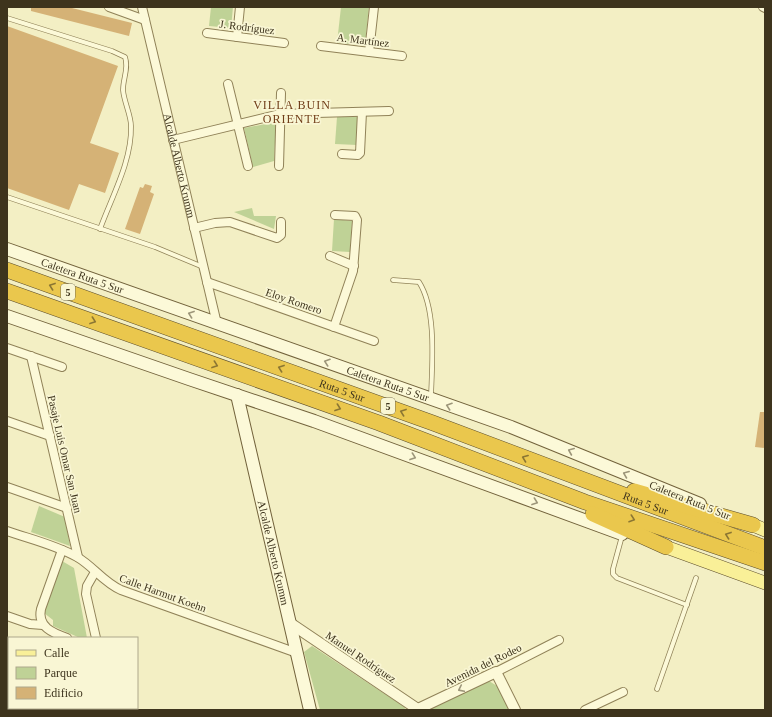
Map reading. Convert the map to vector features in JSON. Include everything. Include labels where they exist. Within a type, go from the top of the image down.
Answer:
[{"type":"highway","name":"Ruta 5 Sur","points":[[7,270],[382,404],[765,548]]},
{"type":"highway","name":"Ruta 5 Sur","points":[[7,291],[379,423],[585,502],[765,563]]},
{"type":"highway","points":[[478,461],[666,547]]},
{"type":"highway","points":[[561,472],[669,500],[759,528]]},
{"type":"main road","name":"Caletera Ruta 5 Sur","points":[[7,249],[540,438],[759,528]]},
{"type":"main road","points":[[7,316],[364,438],[622,534],[666,547],[765,583]]},
{"type":"main road","name":"Alcalde Alberto Krumm","points":[[237,395],[310,710]]},
{"type":"street","points":[[113,7],[145,20]]},
{"type":"street","name":"Alcalde Alberto Krumm","points":[[142,7],[218,324]]},
{"type":"street","points":[[237,37],[240,7]]},
{"type":"street","points":[[369,52],[374,7]]},
{"type":"street","name":"J. Rodríguez","points":[[207,33],[284,43]]},
{"type":"street","name":"A. Martínez","points":[[321,46],[402,56]]},
{"type":"street","points":[[228,84],[248,166]]},
{"type":"street","points":[[278,166],[281,93]]},
{"type":"street","points":[[174,140],[280,114],[389,111]]},
{"type":"street","points":[[342,154],[358,155],[360,153],[362,112]]},
{"type":"street","points":[[334,326],[354,266],[357,218],[354,216],[335,215]]},
{"type":"street","points":[[194,228],[215,223],[230,222],[277,238],[281,235],[282,222]]},
{"type":"street","points":[[330,256],[354,266]]},
{"type":"street","name":"Eloy Romero","points":[[207,282],[374,341]]},
{"type":"street","points":[[7,348],[62,367]]},
{"type":"street","name":"Pasaje Luis Omar San Juan","points":[[31,356],[78,557]]},
{"type":"street","points":[[7,421],[50,436]]},
{"type":"street","points":[[7,487],[66,508]]},
{"type":"street","name":"Calle Harmut Koehn","points":[[7,531],[78,557],[109,584],[121,590],[296,653]]},
{"type":"street","points":[[62,550],[41,609],[40,618],[43,625],[50,631],[65,637]]},
{"type":"street","points":[[95,572],[87,586],[86,594],[96,637]]},
{"type":"street","points":[[7,616],[30,624],[43,625]]},
{"type":"street","name":"Manuel Rodríguez","points":[[290,623],[418,710]]},
{"type":"street","name":"Avenida del Rodeo","points":[[418,710],[559,640]]},
{"type":"street","points":[[496,672],[515,710]]},
{"type":"street","points":[[585,710],[623,692]]},
{"type":"lane","points":[[7,18],[112,51],[125,57],[128,64],[123,88],[125,104],[132,123],[131,147],[100,229]]},
{"type":"lane","points":[[7,197],[156,247],[204,267]]},
{"type":"lane","points":[[393,280],[419,282],[428,300],[432,362],[431,399]]},
{"type":"lane","points":[[622,534],[613,574],[617,578],[687,605]]},
{"type":"lane","points":[[657,689],[696,578]]},
{"type":"green space","points":[[211,7],[233,7],[231,28],[209,26]]},
{"type":"green space","points":[[341,7],[369,7],[365,45],[337,43]]},
{"type":"green space","points":[[337,117],[358,117],[357,145],[335,144]]},
{"type":"green space","points":[[276,122],[274,161],[253,167],[244,128]]},
{"type":"green space","points":[[252,208],[254,216],[276,216],[274,229],[234,212]]},
{"type":"green space","points":[[334,219],[352,221],[350,252],[332,251]]},
{"type":"green space","points":[[39,506],[65,517],[70,546],[31,532]]},
{"type":"green space","points":[[62,561],[74,568],[87,637],[78,637],[53,626],[53,620],[44,613]]},
{"type":"green space","points":[[312,646],[406,708],[402,710],[320,710],[304,652]]},
{"type":"green space","points":[[489,681],[497,686],[509,710],[431,710],[431,708]]},
{"type":"building","points":[[31,7],[68,7],[132,23],[129,36],[31,11]]},
{"type":"building","points":[[7,26],[118,66],[90,143],[119,153],[105,193],[79,184],[69,210],[7,188]]},
{"type":"building","points":[[145,184],[152,186],[150,192],[154,194],[140,234],[125,229],[140,187],[143,188]]},
{"type":"building","points":[[760,412],[765,412],[765,448],[755,447]]},
{"type":"district","name":"VILLA BUIN ORIENTE","points":[[292,112]]}]
